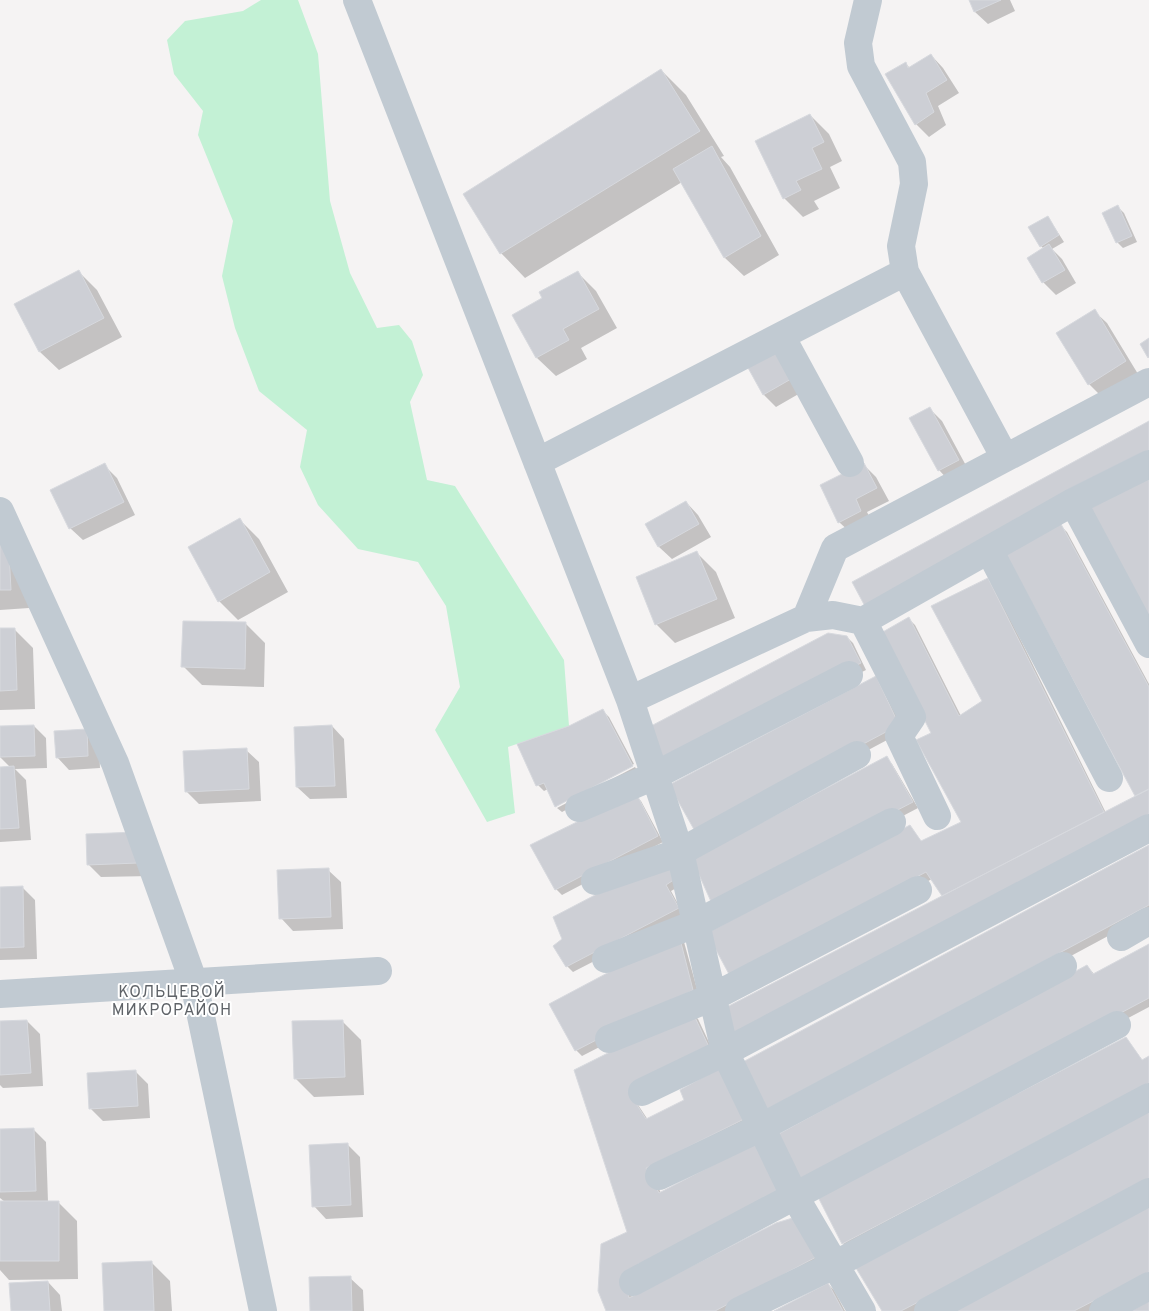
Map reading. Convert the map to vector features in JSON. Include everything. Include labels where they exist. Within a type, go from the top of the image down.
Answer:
[{"type":"street","points":[[358,0],[630,700],[680,852],[725,1052],[794,1195],[862,1311]]},
{"type":"street","points":[[868,0],[858,43],[861,66],[912,162],[914,184],[901,246],[905,272],[1004,456]]},
{"type":"street","points":[[537,462],[905,272]]},
{"type":"street","points":[[781,336],[850,463]]},
{"type":"street","points":[[806,618],[835,548],[1004,456],[1149,382]]},
{"type":"street","points":[[630,700],[806,618],[833,615],[863,621],[1073,502],[1149,464]]},
{"type":"street","points":[[1073,502],[1149,644]]},
{"type":"street","points":[[0,512],[116,763],[194,982],[263,1311]]},
{"type":"street","points":[[989,550],[1109,778]]},
{"type":"street","points":[[863,621],[912,717],[899,736],[937,816]]},
{"type":"street","points":[[579,808],[654,776],[849,675]]},
{"type":"street","points":[[595,881],[680,852],[857,755]]},
{"type":"street","points":[[606,959],[697,924],[892,822]]},
{"type":"street","points":[[642,1092],[725,1052],[1149,828]]},
{"type":"street","points":[[609,1039],[713,997],[918,890]]},
{"type":"street","points":[[1120,937],[1149,921]]},
{"type":"street","points":[[659,1176],[762,1127],[1063,966]]},
{"type":"street","points":[[0,994],[378,971]]},
{"type":"street","points":[[633,1282],[1117,1025]]},
{"type":"street","points":[[739,1311],[836,1264],[1149,1097]]},
{"type":"street","points":[[928,1311],[1149,1192]]},
{"type":"street","points":[[1102,1311],[1149,1286]]},
{"type":"green space","points":[[261,0],[298,0],[318,54],[330,201],[350,273],[377,328],[399,325],[412,341],[423,375],[410,402],[427,480],[455,486],[564,660],[569,726],[508,747],[515,813],[487,822],[435,730],[460,687],[446,606],[418,562],[358,549],[318,505],[300,467],[307,430],[259,391],[235,328],[222,276],[233,221],[198,135],[203,111],[174,74],[167,40],[185,21],[243,11]]},
{"type":"building","points":[[969,0],[1001,0],[974,12]]},
{"type":"building","points":[[931,54],[947,80],[926,93],[934,112],[915,125],[885,74],[906,62],[908,68]]},
{"type":"building","points":[[661,69],[700,131],[500,254],[463,194]]},
{"type":"building","points":[[810,114],[824,142],[812,148],[822,169],[796,181],[801,190],[783,199],[755,141]]},
{"type":"building","points":[[712,146],[761,236],[724,258],[673,169]]},
{"type":"building","points":[[1118,205],[1132,236],[1116,243],[1102,213]]},
{"type":"building","points":[[1048,216],[1059,235],[1040,247],[1028,227]]},
{"type":"building","points":[[1049,244],[1065,270],[1042,283],[1027,258]]},
{"type":"building","points":[[79,270],[104,318],[39,352],[14,304]]},
{"type":"building","points":[[578,271],[599,309],[563,329],[569,340],[536,358],[512,315],[542,298],[539,292]]},
{"type":"building","points":[[1095,309],[1126,361],[1088,385],[1056,333]]},
{"type":"building","points":[[1149,338],[1149,357],[1148,358],[1140,344]]},
{"type":"building","points":[[776,351],[791,379],[763,395],[747,366]]},
{"type":"building","points":[[930,407],[959,460],[938,471],[909,418]]},
{"type":"building","points":[[1149,421],[1149,452],[867,610],[852,582]]},
{"type":"building","points":[[105,463],[124,502],[69,529],[50,490]]},
{"type":"building","points":[[864,463],[877,488],[856,499],[861,511],[838,523],[820,485]]},
{"type":"building","points":[[1149,476],[1149,618],[1090,507]]},
{"type":"building","points":[[686,501],[699,524],[658,547],[645,524]]},
{"type":"building","points":[[240,518],[270,572],[218,602],[188,547]]},
{"type":"building","points":[[1061,524],[1149,687],[1149,789],[1135,796],[1004,551]]},
{"type":"building","points":[[0,533],[8,533],[11,590],[0,590]]},
{"type":"building","points":[[697,551],[717,599],[655,625],[636,577]]},
{"type":"building","points":[[988,578],[1104,812],[942,896],[926,872],[730,976],[707,933],[910,825],[921,841],[961,822],[916,740],[931,733],[881,633],[909,617],[959,716],[982,701],[931,606]]},
{"type":"building","points":[[183,621],[246,622],[245,669],[181,667]]},
{"type":"building","points":[[0,628],[15,628],[17,690],[0,691]]},
{"type":"building","points":[[828,633],[847,636],[861,663],[664,762],[651,726]]},
{"type":"building","points":[[876,676],[899,725],[696,833],[669,785]]},
{"type":"building","points":[[603,709],[633,766],[555,807],[544,783],[536,786],[517,744],[569,726]]},
{"type":"building","points":[[34,725],[35,756],[0,757],[0,726]]},
{"type":"building","points":[[332,725],[335,786],[296,787],[294,727]]},
{"type":"building","points":[[87,729],[88,756],[56,758],[54,731]]},
{"type":"building","points":[[247,748],[249,789],[185,792],[183,751]]},
{"type":"building","points":[[887,756],[913,802],[713,906],[692,859]]},
{"type":"building","points":[[14,766],[19,828],[0,829],[0,767]]},
{"type":"building","points":[[1149,789],[1149,814],[733,1036],[723,1009]]},
{"type":"building","points":[[636,793],[658,836],[555,890],[530,845]]},
{"type":"building","points":[[137,832],[138,863],[87,865],[86,834]]},
{"type":"building","points":[[1149,845],[1149,905],[762,1112],[739,1064]]},
{"type":"building","points":[[664,859],[675,879],[666,885],[679,908],[566,967],[553,946],[562,939],[553,917]]},
{"type":"building","points":[[329,868],[331,917],[279,919],[277,870]]},
{"type":"building","points":[[23,886],[24,947],[0,948],[0,887]]},
{"type":"building","points":[[679,935],[693,990],[575,1051],[549,1004]]},
{"type":"building","points":[[1149,944],[1149,998],[798,1184],[775,1136],[1087,965],[1093,974]]},
{"type":"building","points":[[692,1011],[709,1047],[628,1091],[646,1119],[684,1100],[680,1090],[721,1067],[746,1118],[646,1168],[659,1193],[757,1142],[782,1191],[656,1259],[638,1264],[624,1277],[629,1298],[776,1223],[796,1217],[818,1256],[715,1311],[606,1311],[598,1291],[601,1244],[627,1232],[574,1070]]},
{"type":"building","points":[[27,1020],[31,1073],[0,1075],[0,1021]]},
{"type":"building","points":[[343,1020],[345,1077],[294,1079],[292,1021]]},
{"type":"building","points":[[1126,1037],[1142,1060],[1149,1056],[1149,1083],[842,1244],[818,1197]]},
{"type":"building","points":[[136,1070],[138,1106],[89,1109],[87,1073]]},
{"type":"building","points":[[1149,1111],[1149,1182],[901,1311],[882,1311],[856,1268]]},
{"type":"building","points":[[34,1128],[36,1191],[0,1192],[0,1129]]},
{"type":"building","points":[[348,1143],[351,1205],[312,1207],[309,1145]]},
{"type":"building","points":[[0,1201],[59,1201],[59,1261],[0,1261]]},
{"type":"building","points":[[1149,1204],[1149,1272],[1074,1311],[951,1311]]},
{"type":"building","points":[[152,1261],[154,1311],[104,1311],[102,1263]]},
{"type":"building","points":[[351,1276],[352,1311],[310,1311],[309,1277]]},
{"type":"building","points":[[48,1281],[50,1311],[11,1311],[9,1283]]},
{"type":"building","points":[[828,1283],[843,1311],[774,1311]]},
{"type":"building","points":[[1149,1301],[1149,1311],[1131,1311]]},
{"type":"district","name":"КОЛЬЦЕВОЙ МИКРОРАЙОН","points":[[172,1000]]}]
